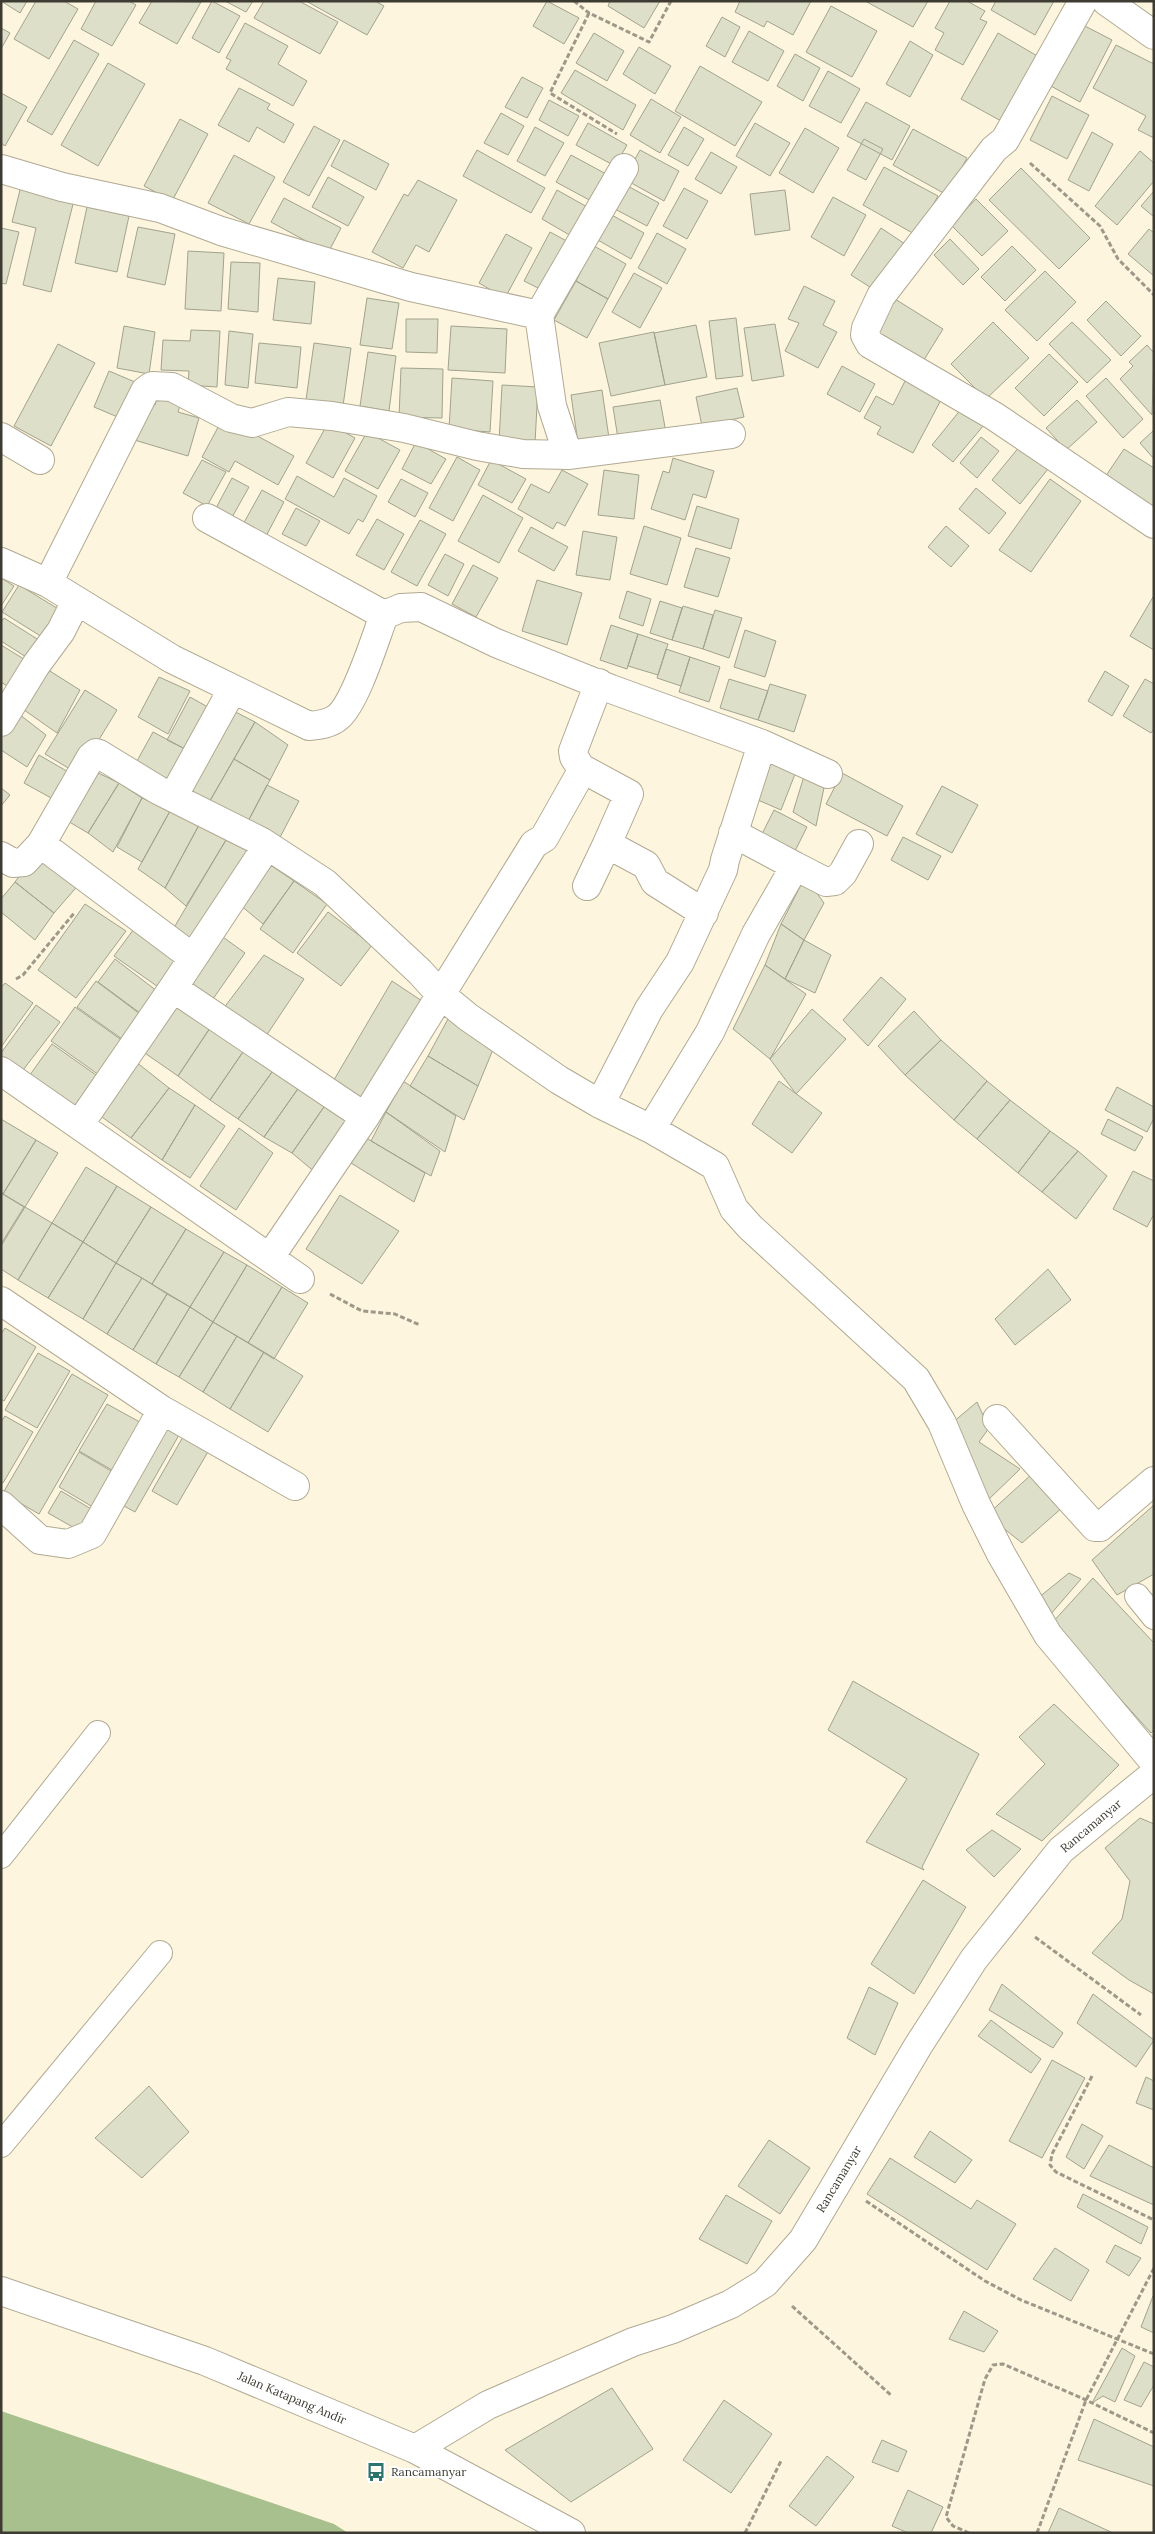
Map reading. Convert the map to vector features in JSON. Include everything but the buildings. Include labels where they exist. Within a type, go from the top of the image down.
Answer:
[{"type":"street","points":[[1083,1],[1004,140],[994,149],[881,296],[866,328],[865,336],[870,344],[994,416],[1154,524]]},
{"type":"street","points":[[1106,1],[1154,35]]},
{"type":"street","points":[[568,455],[552,406],[539,315],[624,168]]},
{"type":"street","points":[[1,169],[62,187],[160,208],[221,231],[411,288],[539,315]]},
{"type":"street","points":[[48,583],[145,391],[152,386],[172,387],[231,418],[252,424],[288,412],[332,416],[404,428],[486,448],[523,454],[568,455],[731,434]]},
{"type":"street","points":[[1,437],[40,460]]},
{"type":"street","points":[[206,518],[384,615]]},
{"type":"street","points":[[1,562],[48,583],[172,659],[309,726],[335,719],[340,715],[361,675],[384,615],[401,608],[421,607],[496,643],[599,683],[611,690],[762,744],[828,774]]},
{"type":"street","points":[[1,722],[36,665],[61,631],[76,601]]},
{"type":"street","points":[[587,886],[629,794],[582,768],[574,757],[573,751],[599,683]]},
{"type":"street","points":[[173,796],[232,690]]},
{"type":"street","points":[[600,1104],[649,1009],[680,962],[704,913],[723,870],[762,744]]},
{"type":"street","points":[[1,856],[13,863],[24,862],[41,844],[96,753],[267,846],[325,883],[420,972],[440,994],[468,1017],[558,1080],[600,1104],[651,1129],[715,1166],[734,1209],[750,1227],[916,1379],[942,1423],[976,1504],[1001,1554],[1048,1636],[1154,1762]]},
{"type":"street","points":[[270,1257],[365,1117],[534,844],[544,838],[582,768]]},
{"type":"street","points":[[733,833],[826,882],[835,881],[843,873],[860,844]]},
{"type":"street","points":[[41,844],[192,957]]},
{"type":"street","points":[[607,844],[646,866],[655,882],[704,913]]},
{"type":"street","points":[[79,1124],[173,988],[267,846]]},
{"type":"street","points":[[651,1129],[710,1032],[756,934],[795,866]]},
{"type":"street","points":[[173,988],[365,1117]]},
{"type":"street","points":[[1,1071],[300,1279]]},
{"type":"street","points":[[1,1301],[162,1410],[295,1486]]},
{"type":"street","points":[[1,1505],[40,1540],[68,1544],[92,1534],[162,1410]]},
{"type":"street","points":[[997,1419],[1095,1527],[1100,1527],[1154,1481]]},
{"type":"street","name":"Rancamanyar","points":[[415,2450],[488,2404],[633,2342],[673,2329],[723,2308],[765,2283],[803,2240],[918,2046],[969,1967],[1061,1850],[1154,1774]]},
{"type":"street","name":"Jalan Katapang Andir","points":[[1,2291],[205,2361],[415,2450],[571,2533]]},
{"type":"lane","points":[[1137,1596],[1154,1617]]},
{"type":"lane","points":[[1,1856],[98,1733]]},
{"type":"lane","points":[[1,2145],[160,1953]]},
{"type":"path","points":[[574,1],[590,13],[649,42],[671,1]]},
{"type":"path","points":[[590,13],[550,93],[636,145],[624,168]]},
{"type":"path","points":[[1004,140],[1100,226],[1118,259],[1154,294]]},
{"type":"path","points":[[16,979],[23,975],[96,886]]},
{"type":"path","points":[[362,1311],[395,1314],[420,1326]]},
{"type":"path","points":[[1008,1917],[1141,2014]]},
{"type":"path","points":[[1092,2076],[1052,2154],[1050,2165],[1056,2172],[1154,2220]]},
{"type":"path","points":[[838,2181],[984,2281],[1021,2300],[1154,2354]]},
{"type":"path","points":[[1037,2533],[1086,2400],[1154,2268]]},
{"type":"path","points":[[765,2283],[892,2396]]},
{"type":"path","points":[[969,2533],[953,2526],[946,2517],[985,2379],[993,2365],[1003,2364],[1086,2400],[1154,2433]]},
{"type":"path","points":[[745,2533],[780,2461]]},
{"type":"shaded area","points":[[1,2411],[334,2524],[348,2533],[1,2533]]},
{"type":"place","name":"Rancamanyar","points":[[376,2472]]}]
